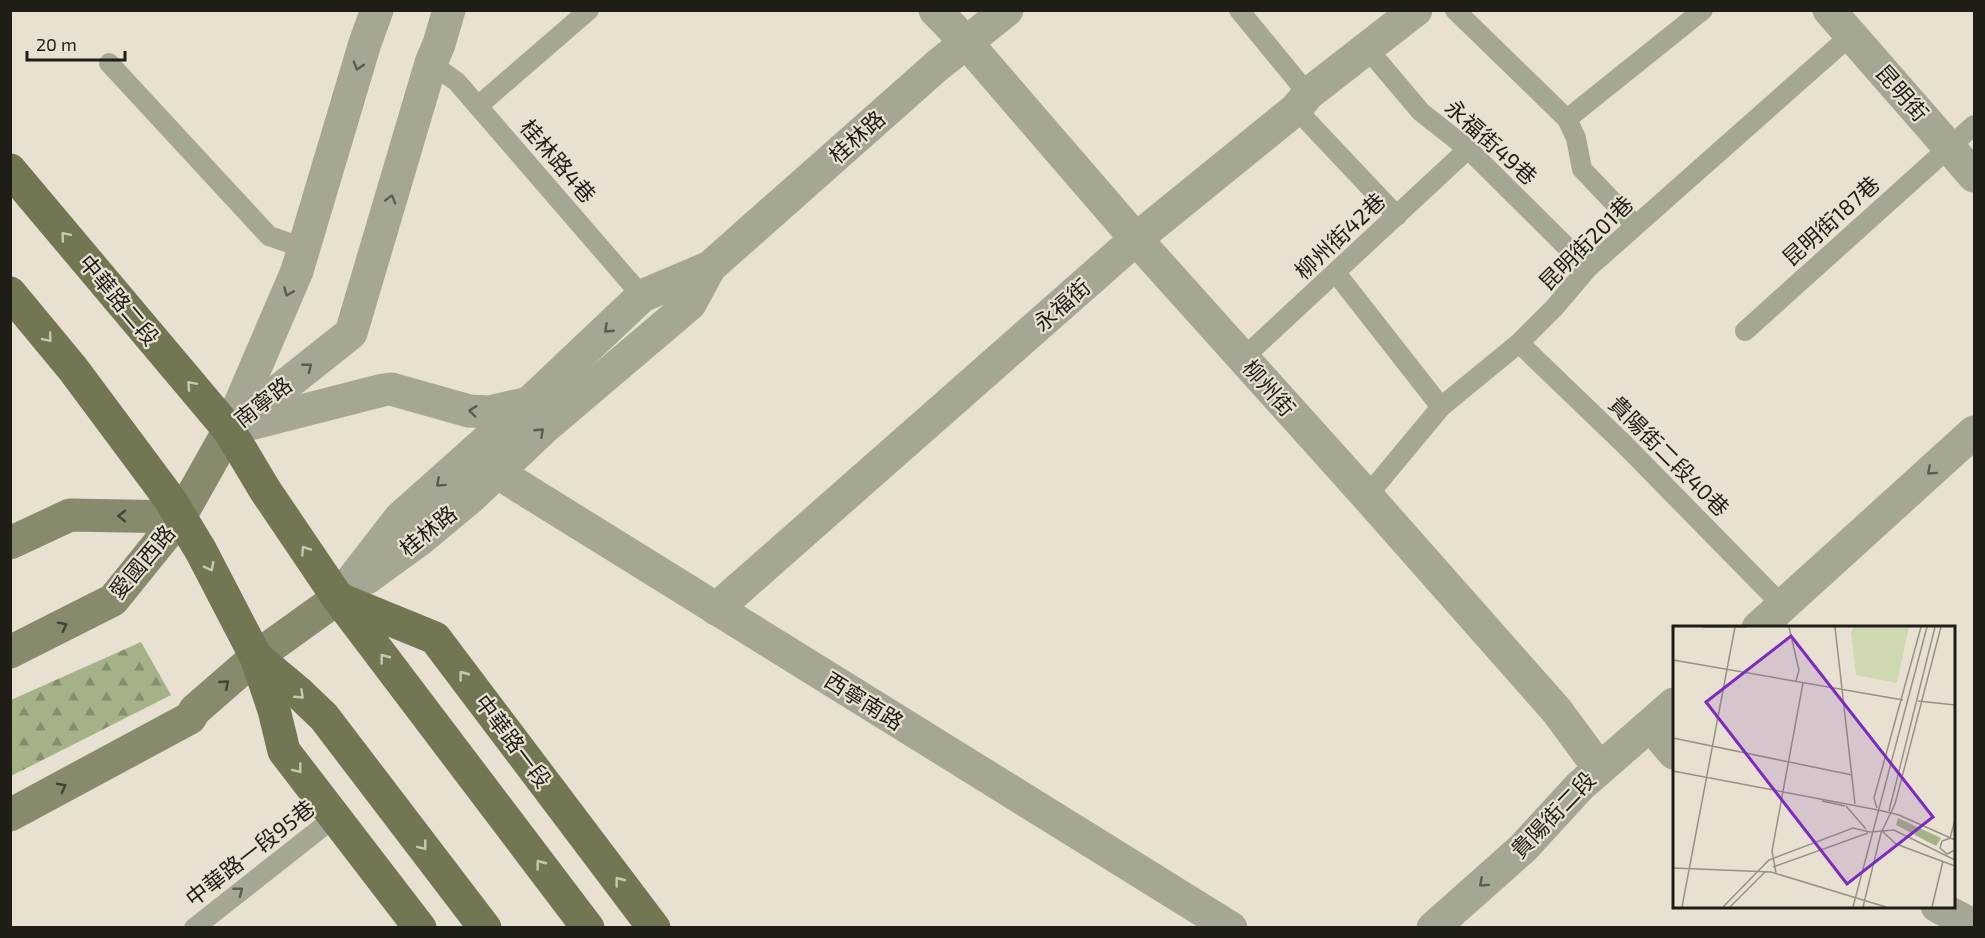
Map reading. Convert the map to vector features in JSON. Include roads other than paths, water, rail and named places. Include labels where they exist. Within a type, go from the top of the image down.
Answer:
[{"type":"main road","name":"中華路二段","points":[[10,170],[229,430]]},
{"type":"main road","points":[[10,293],[74,369],[169,498],[201,551],[256,657],[274,710],[284,751],[420,927]]},
{"type":"main road","points":[[180,517],[229,430],[265,490],[338,598],[588,927]]},
{"type":"main road","name":"愛國西路","points":[[10,543],[70,515],[180,517]]},
{"type":"main road","name":"愛國西路","points":[[10,652],[113,600],[180,517]]},
{"type":"main road","points":[[10,815],[190,718],[195,710],[256,657],[338,598]]},
{"type":"main road","name":"中華路一段","points":[[338,598],[435,638],[654,927]]},
{"type":"main road","points":[[256,657],[324,717],[485,927]]},
{"type":"street","name":"南寧路","points":[[229,430],[297,271],[365,43],[377,10]]},
{"type":"street","name":"南寧路","points":[[229,430],[351,333],[431,63],[440,44],[449,10]]},
{"type":"street","name":"柳州街","points":[[935,10],[966,42],[1136,239],[1557,711],[1599,768]]},
{"type":"street","name":"桂林路","points":[[338,598],[400,518],[530,402],[642,296],[710,267],[938,65],[1007,10]]},
{"type":"street","name":"永福街","points":[[716,609],[1136,239],[1366,47],[1416,10]]},
{"type":"street","name":"昆明街","points":[[1829,10],[1974,176]]},
{"type":"street","name":"桂林路","points":[[338,598],[418,541],[498,473],[544,428],[690,304],[710,267]]},
{"type":"street","name":"桂林路","points":[[229,430],[391,389],[469,411],[489,412],[530,402]]},
{"type":"street","points":[[1759,626],[1974,432]]},
{"type":"street","name":"西寧南路","points":[[498,473],[1231,927]]},
{"type":"street","name":"貴陽街二段","points":[[1432,927],[1523,848],[1599,768],[1673,705]]},
{"type":"street","points":[[1651,726],[1673,752]]},
{"type":"street","points":[[1941,908],[1974,926]]},
{"type":"lane","points":[[478,106],[589,10]]},
{"type":"lane","points":[[1239,10],[1302,102],[1397,216]]},
{"type":"lane","points":[[1455,10],[1567,119],[1576,138],[1582,169],[1635,225]]},
{"type":"lane","points":[[1567,119],[1703,10]]},
{"type":"lane","name":"昆明街201巷","points":[[1367,496],[1441,407],[1519,343],[1554,308],[1588,268],[1851,36]]},
{"type":"lane","name":"永福街49巷","points":[[1366,47],[1421,112],[1468,149],[1588,268]]},
{"type":"lane","points":[[109,63],[269,236],[303,248]]},
{"type":"lane","name":"桂林路4巷","points":[[431,63],[457,82],[642,296]]},
{"type":"lane","name":"昆明街187巷","points":[[1745,331],[1974,125]]},
{"type":"lane","name":"柳州街42巷","points":[[1243,358],[1468,149]]},
{"type":"lane","points":[[1336,273],[1441,407]]},
{"type":"lane","name":"貴陽街二段40巷","points":[[1519,343],[1626,445],[1782,605]]},
{"type":"lane","name":"中華路一段95巷","points":[[194,927],[335,817]]}]
